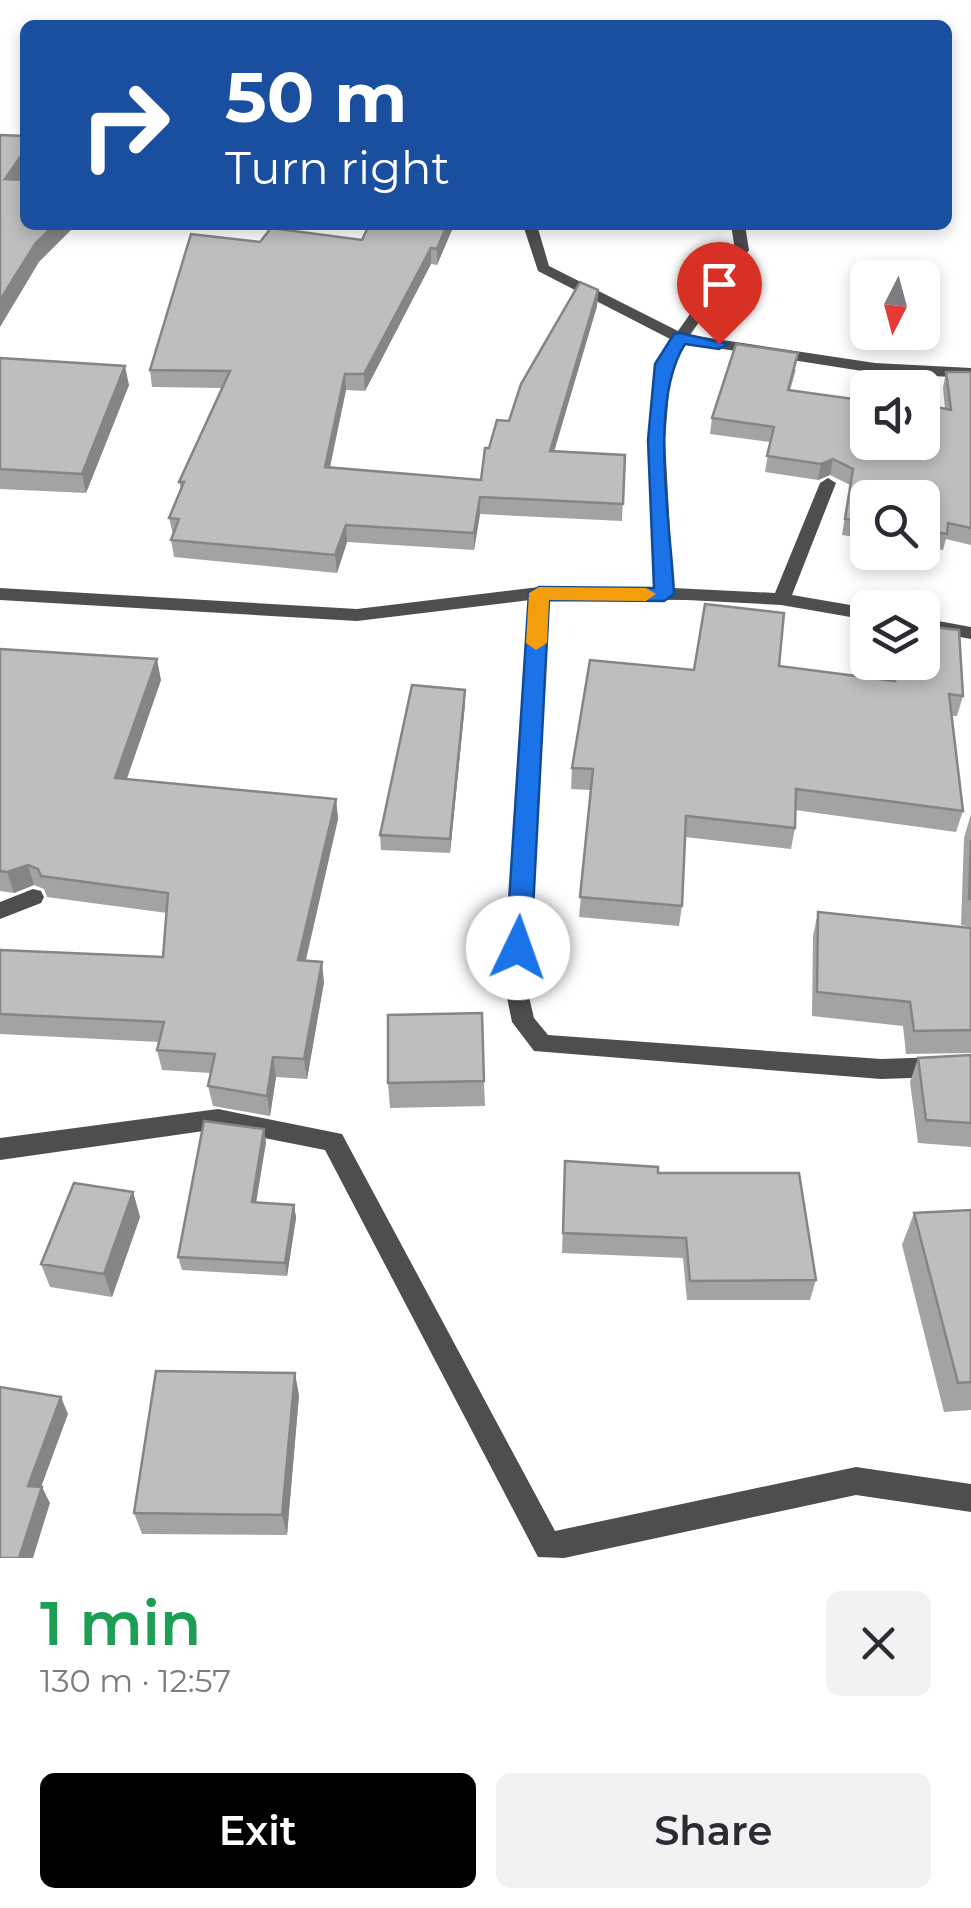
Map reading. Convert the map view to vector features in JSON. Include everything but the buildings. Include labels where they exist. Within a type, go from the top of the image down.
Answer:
[{"type":"street","points":[[532,230],[543,268],[680,338],[875,368],[971,374]]},
{"type":"street","points":[[664,594],[657,440],[663,364],[742,250],[739,230]]},
{"type":"street","points":[[781,599],[828,483]]},
{"type":"street","points":[[539,593],[516,988],[523,1022],[542,1044],[881,1069],[971,1066]]},
{"type":"street","points":[[0,594],[358,615],[539,593],[781,599],[850,611]]},
{"type":"street","points":[[940,627],[971,633]]},
{"type":"street","points":[[0,910],[33,896]]},
{"type":"street","points":[[0,1149],[218,1119],[333,1141],[548,1547],[856,1481],[971,1498]]},
{"type":"slow traffic","points":[[536,643],[539,593],[646,594]]},
{"type":"route","points":[[518,948],[539,593],[664,594],[657,440],[663,364],[680,338],[719,344]]}]
